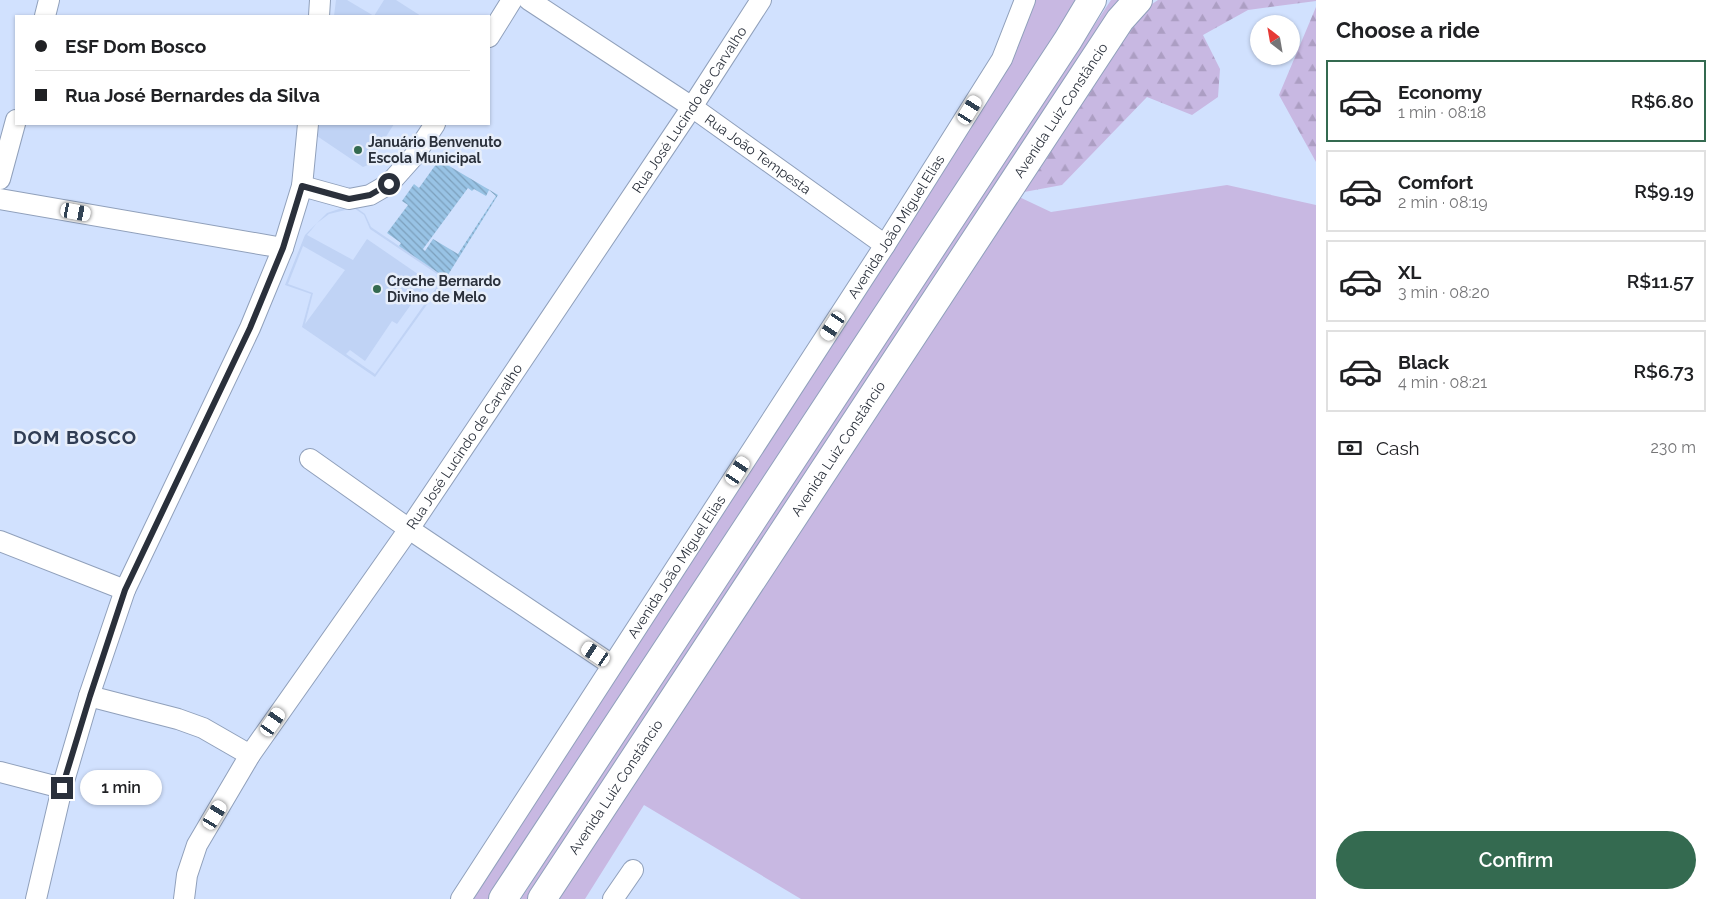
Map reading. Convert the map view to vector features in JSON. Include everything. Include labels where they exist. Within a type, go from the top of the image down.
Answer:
[{"type":"main road","points":[[503,899],[1068,40],[1092,0]]},
{"type":"main road","name":"Avenida Luiz Constâncio","points":[[542,899],[1120,20],[1138,0]]},
{"type":"street","points":[[45,15],[49,0]]},
{"type":"street","points":[[319,15],[320,0]]},
{"type":"street","points":[[490,35],[512,0]]},
{"type":"street","name":"Rua João Tempesta","points":[[529,0],[692,107],[885,245]]},
{"type":"street","name":"Rua José Lucindo de Carvalho","points":[[184,899],[187,875],[197,845],[250,754],[409,529],[762,0]]},
{"type":"street","name":"Avenida João Miguel Elias","points":[[461,899],[885,245],[1002,59],[1024,0]]},
{"type":"street","points":[[0,179],[15,124]]},
{"type":"street","points":[[36,899],[62,788],[125,590],[250,328],[283,248],[302,186],[308,125]]},
{"type":"street","points":[[302,186],[349,199],[370,195],[389,184],[414,156],[434,125]]},
{"type":"street","points":[[0,199],[283,248]]},
{"type":"street","points":[[310,459],[409,529],[612,665]]},
{"type":"street","points":[[0,541],[125,590]]},
{"type":"street","points":[[90,696],[178,719],[203,728],[250,754]]},
{"type":"street","points":[[0,772],[62,788]]},
{"type":"street","points":[[613,899],[633,870]]},
{"type":"shaded area","points":[[336,0],[347,0],[372,15],[334,15]]},
{"type":"shaded area","points":[[384,0],[396,0],[419,15],[375,15]]},
{"type":"shaded area","name":"Januário Benvenuto Escola Municipal","points":[[319,125],[393,125],[368,165],[363,167],[317,136]]},
{"type":"shaded area","name":"Creche Bernardo Divino de Melo","points":[[354,206],[365,214],[371,227],[446,278],[375,377],[302,327],[311,294],[285,285],[305,235],[317,223],[327,213]],"holes":[[[354,208],[364,215],[370,229],[443,278],[375,374],[346,354],[350,350],[365,361],[392,321],[397,324],[428,281],[367,239],[353,260],[307,235],[317,223],[329,214]],[[303,246],[345,270],[305,324],[313,293],[288,284]]]},
{"type":"green space","points":[[1035,0],[1079,0],[489,899],[466,899],[1002,69]]},
{"type":"green space","points":[[1111,0],[1122,0],[532,899],[521,899],[715,598]]},
{"type":"green space","points":[[1158,0],[1316,1],[1248,10],[1203,35],[1220,69],[1218,97],[1192,115],[1147,97],[1062,185],[1013,194],[1134,16]]},
{"type":"green space","points":[[1316,7],[1316,162],[1279,95],[1292,65],[1300,65],[1300,45]]},
{"type":"green space","points":[[1227,185],[1316,205],[1316,899],[801,899],[644,805],[585,899],[556,899],[1013,194],[1051,212]]},
{"type":"building","points":[[439,160],[498,195],[446,278],[399,246],[401,243],[387,233],[408,205],[402,201],[414,184],[419,188]],"holes":[[[468,188],[472,191],[474,189],[486,196],[489,190],[496,196],[458,254],[433,239],[425,251],[423,249]]]},
{"type":"place","name":"Januário Benvenuto Escola Municipal","points":[[358,150]]},
{"type":"place","name":"Creche Bernardo Divino de Melo","points":[[377,289]]},
{"type":"district","name":"DOM BOSCO","points":[[75,437]]},
{"type":"route","points":[[62,788],[125,590],[250,328],[283,248],[302,186],[349,199],[370,195],[389,184]]}]
